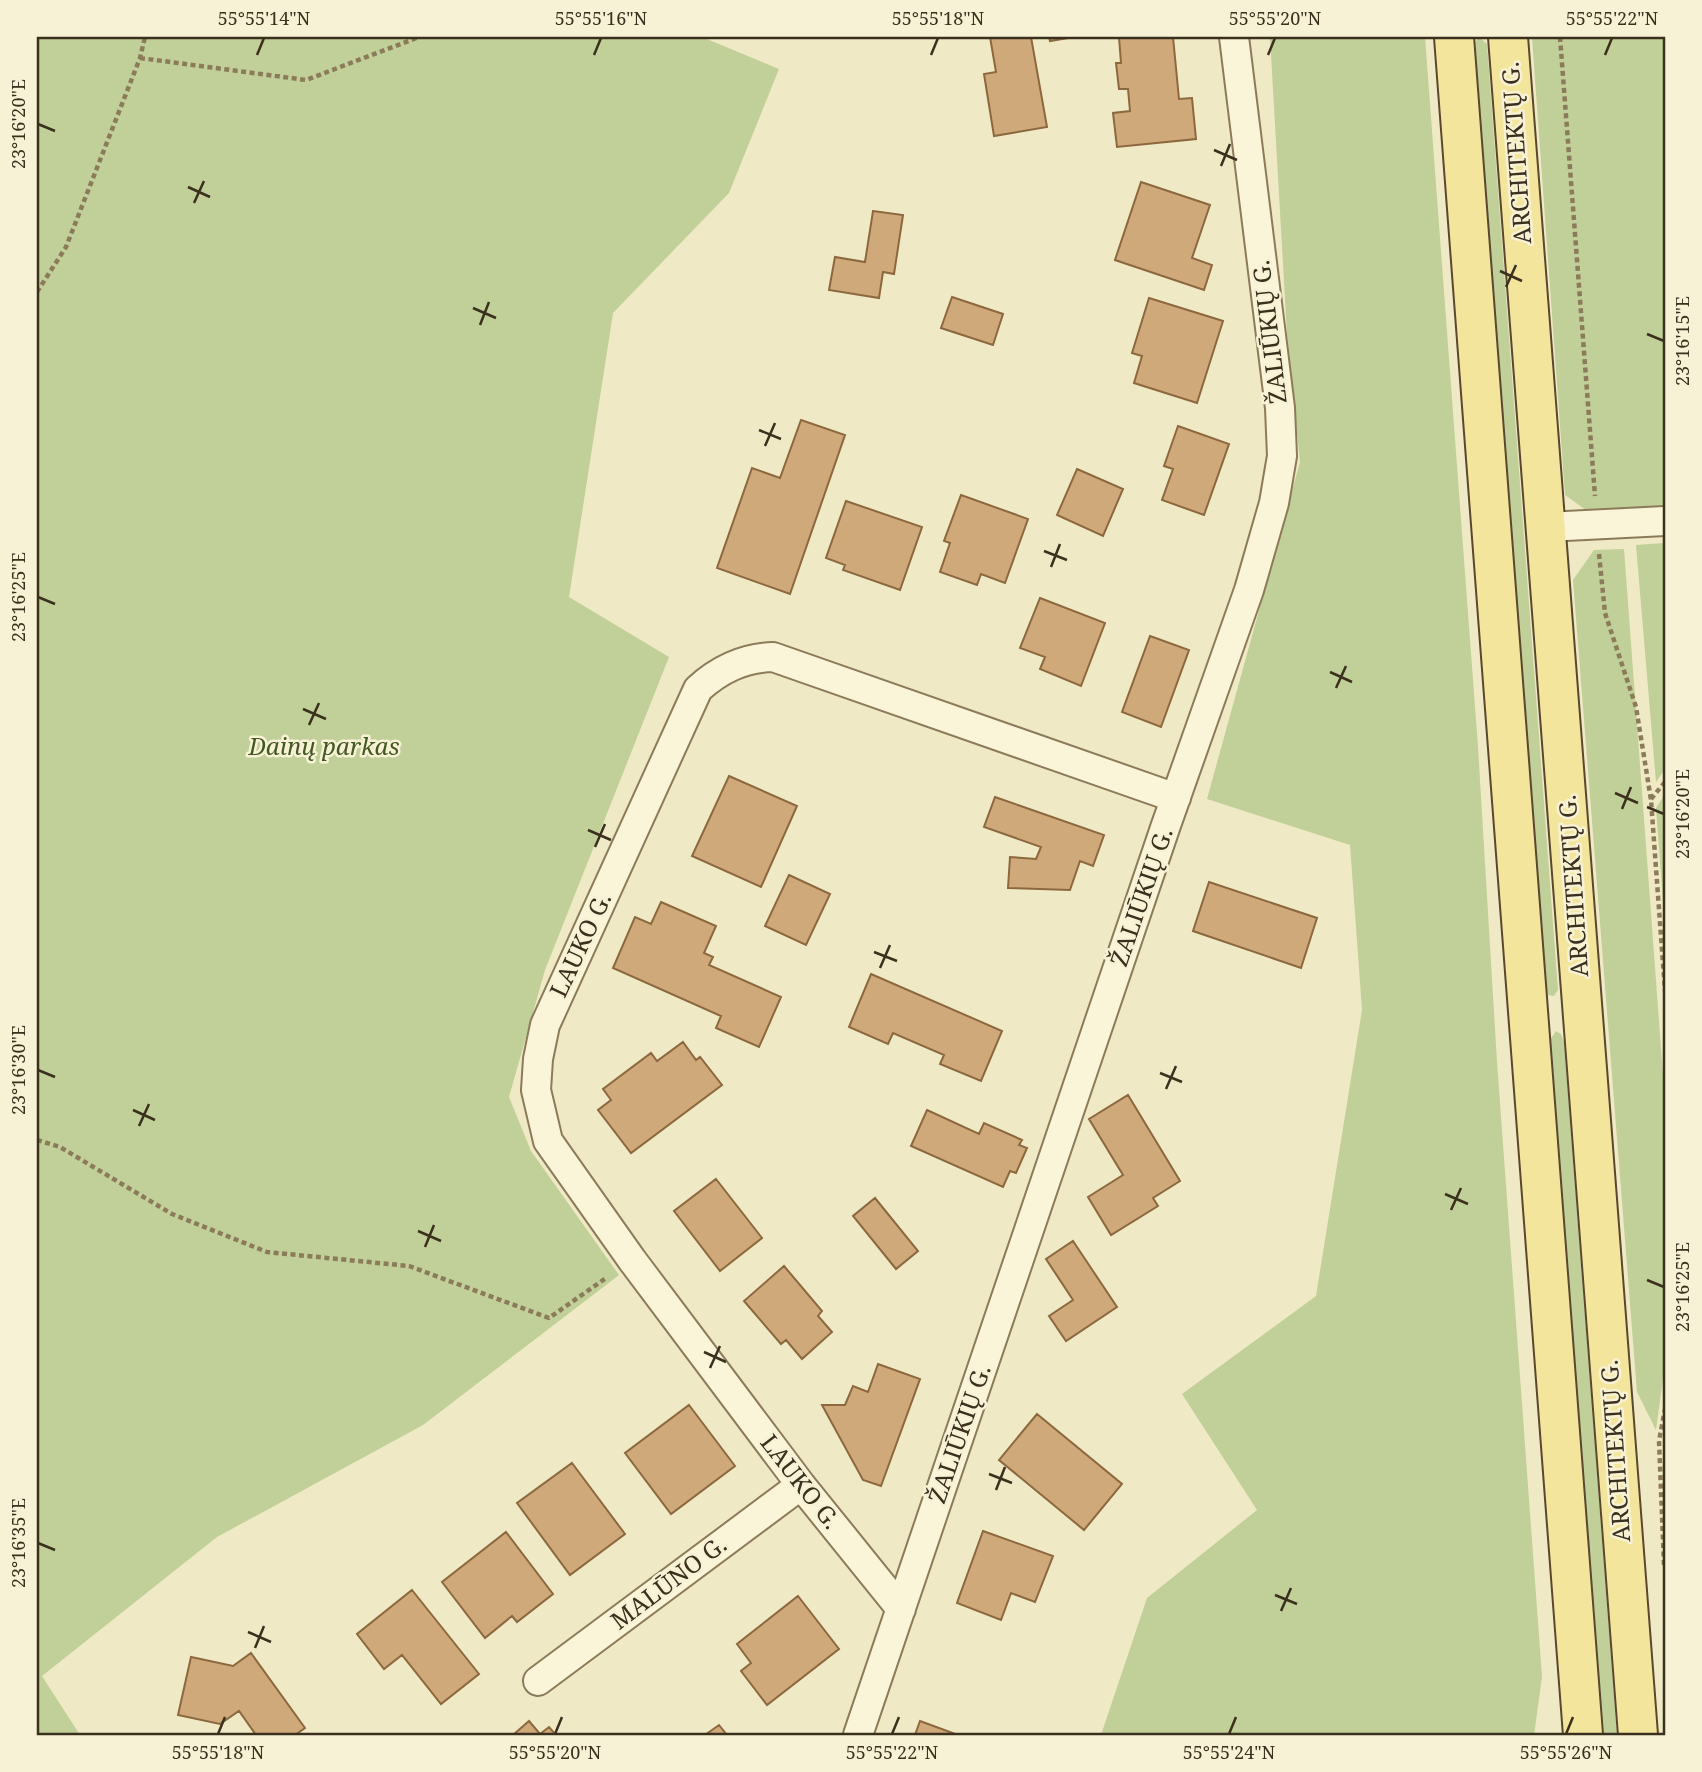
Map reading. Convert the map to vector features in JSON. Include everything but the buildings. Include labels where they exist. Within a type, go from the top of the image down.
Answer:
[{"type":"main road","points":[[1454,37],[1583,1735]]},
{"type":"main road","name":"ARCHITEKTŲ G.","points":[[1508,37],[1637,1735]]},
{"type":"main road","points":[[1528,1018],[1584,1013]]},
{"type":"street","name":"ŽALIŪKIŲ G.","points":[[858,1735],[1249,590],[1274,503],[1282,456],[1280,408],[1234,37]]},
{"type":"street","points":[[1546,527],[1665,521]]},
{"type":"street","name":"LAUKO G.","points":[[901,1609],[801,1485],[632,1260],[548,1141],[536,1090],[538,1059],[545,1025],[698,689],[713,676],[752,658],[773,657],[1176,798]]},
{"type":"street","name":"MALŪNO G.","points":[[538,1681],[801,1485]]},
{"type":"path","points":[[37,292],[66,247],[140,58],[145,37]]},
{"type":"path","points":[[140,58],[306,80],[419,37]]},
{"type":"path","points":[[1560,37],[1605,613],[1636,707],[1651,800],[1665,991]]},
{"type":"path","points":[[1651,800],[1665,782]]},
{"type":"path","points":[[37,1140],[60,1147],[172,1214],[267,1252],[409,1266],[549,1318],[632,1260]]},
{"type":"path","points":[[1665,1409],[1659,1441],[1665,1577]]},
{"type":"green space","name":"Dainų parkas","points":[[37,37],[702,37],[779,69],[729,193],[613,313],[569,597],[669,657],[545,970],[509,1097],[531,1151],[619,1275],[423,1425],[217,1537],[42,1676],[80,1735],[37,1735]]},
{"type":"green space","points":[[1270,37],[1425,37],[1478,747],[1497,1062],[1542,1677],[1534,1735],[1101,1735],[1147,1598],[1257,1510],[1182,1394],[1316,1296],[1362,1010],[1350,845],[1207,799],[1300,462],[1287,334]]},
{"type":"green space","points":[[1479,37],[1487,44],[1558,990],[1554,996],[1545,991],[1472,46]]},
{"type":"green space","points":[[1532,37],[1665,37],[1665,507],[1590,513],[1565,495]]},
{"type":"green space","points":[[1665,543],[1665,769],[1656,782],[1636,545]]},
{"type":"green space","points":[[1624,549],[1665,1102],[1665,1364],[1656,1430],[1637,1392],[1573,580],[1594,550]]},
{"type":"green space","points":[[1665,794],[1665,929],[1656,808]]},
{"type":"green space","points":[[1556,1031],[1561,1034],[1564,1042],[1617,1735],[1602,1735],[1548,1043]]}]
